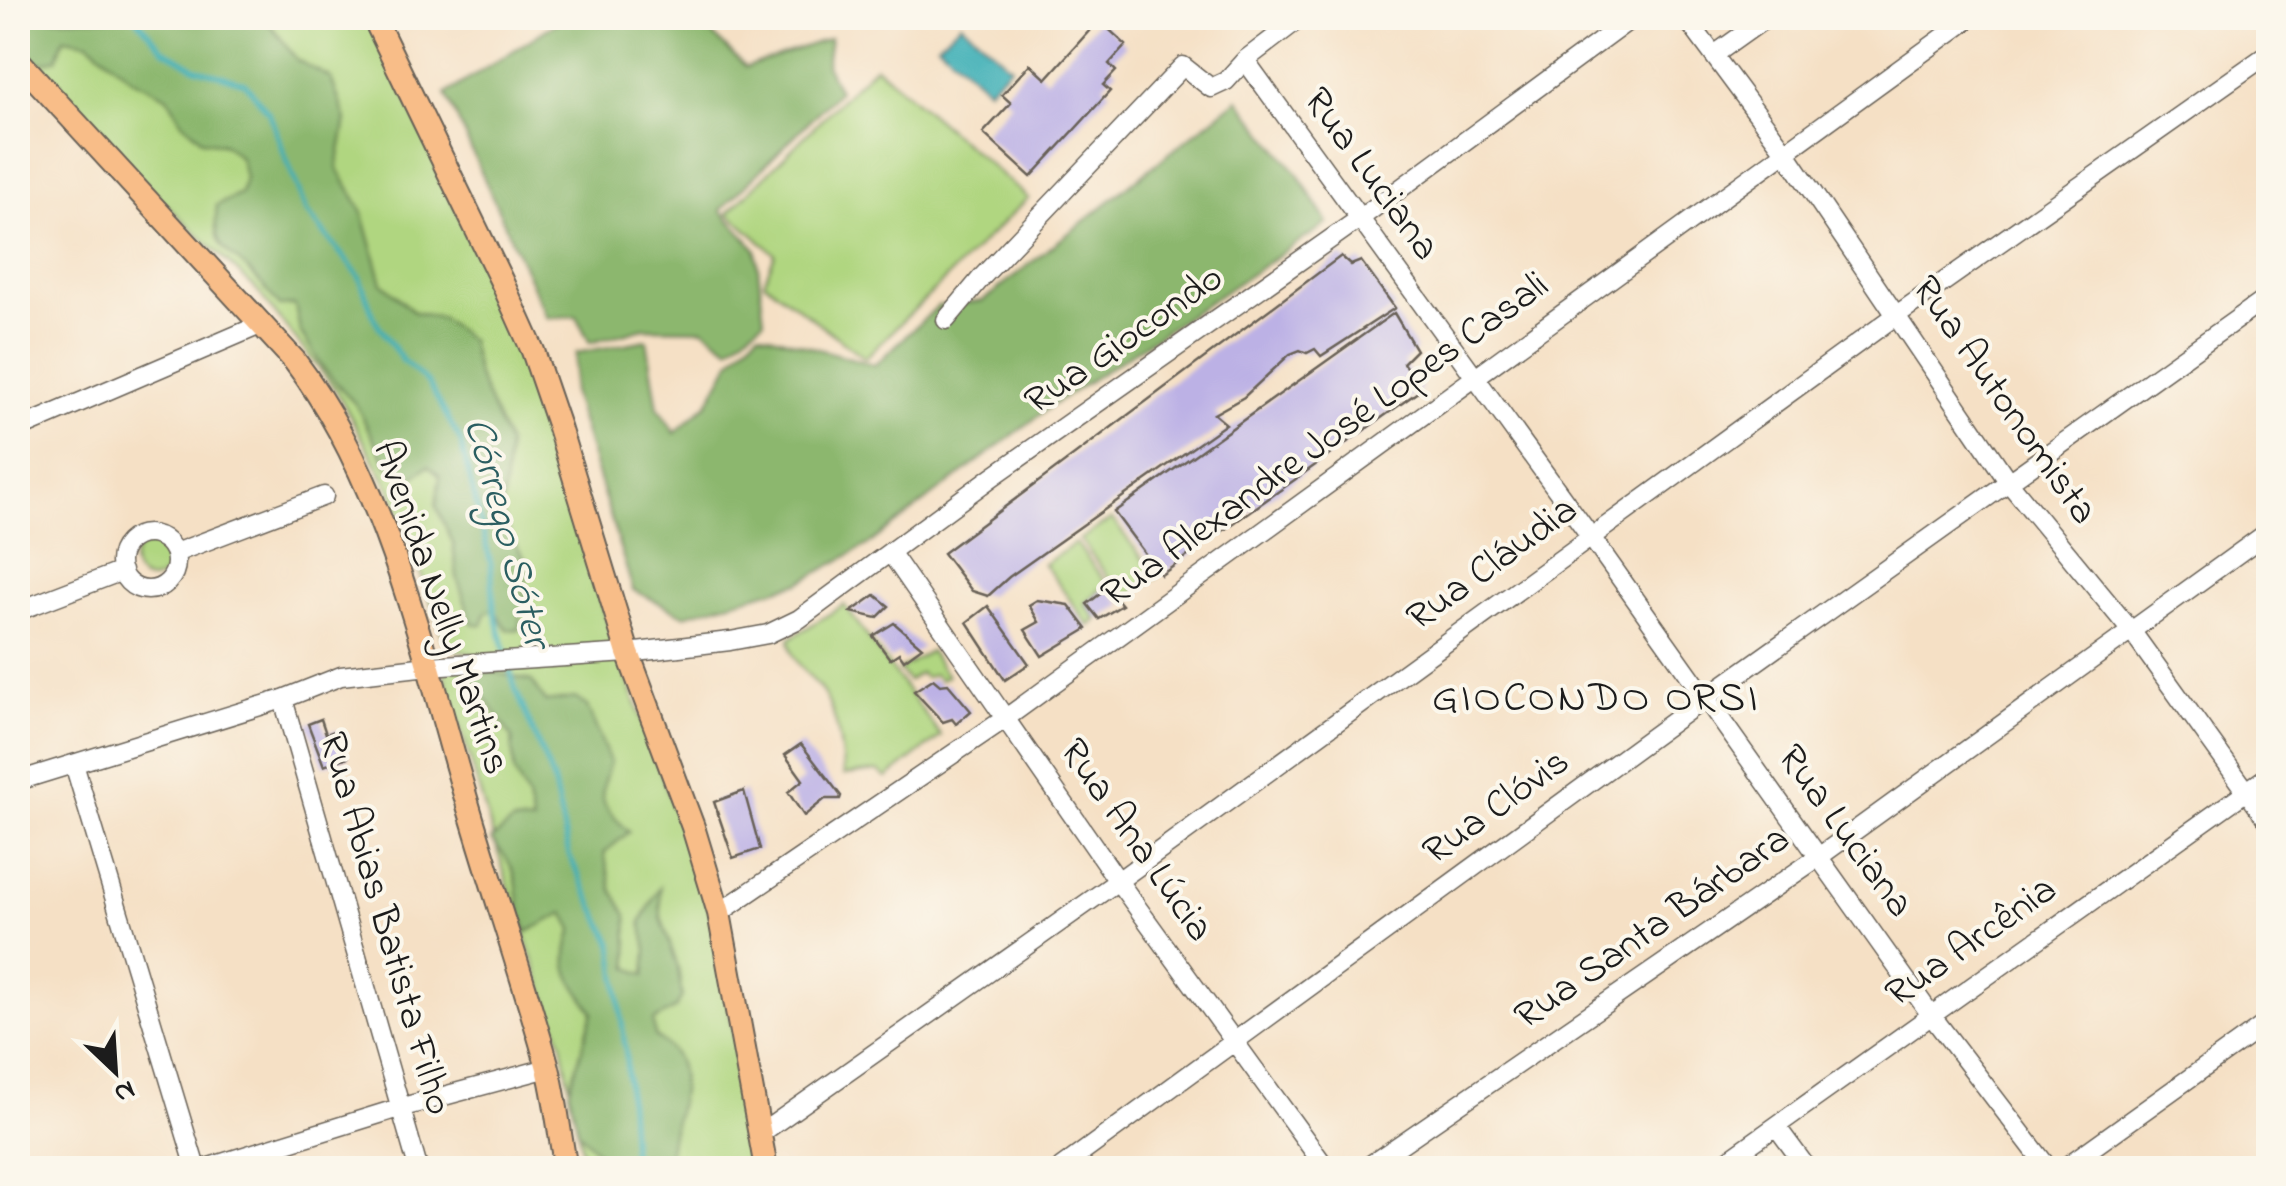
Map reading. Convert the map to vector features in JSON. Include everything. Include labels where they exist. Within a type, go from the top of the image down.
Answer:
[{"type":"main road","points":[[374,18],[533,351],[558,424],[628,653],[719,913],[766,1168]]},
{"type":"main road","name":"Avenida Nelly Martins","points":[[18,60],[325,400],[376,507],[428,666],[548,1068],[566,1168]]},
{"type":"street","points":[[946,320],[982,277],[1183,66],[1211,88],[1226,82],[1251,55],[1300,18]]},
{"type":"street","name":"Rua Giocondo","points":[[18,781],[283,699],[341,676],[428,666],[628,653],[768,634],[799,619],[1359,219],[1632,18]]},
{"type":"street","name":"Rua Autonomista","points":[[1686,18],[1784,150],[2010,484],[2132,632],[2268,821]]},
{"type":"street","points":[[1714,55],[1766,18]]},
{"type":"street","name":"Rua Alexandre José Lopes Casali","points":[[719,913],[1006,718],[1970,18]]},
{"type":"street","name":"Rua Cláudia","points":[[760,1134],[1118,881],[1898,314],[2268,54]]},
{"type":"street","name":"Rua Luciana","points":[[1251,55],[1359,219],[1931,1014],[2048,1168]]},
{"type":"street","name":"Rua Clóvis","points":[[1062,1168],[1704,700],[2268,297]]},
{"type":"street","points":[[18,430],[260,325]]},
{"type":"street","points":[[175,553],[324,496]]},
{"type":"street","name":"Rua Santa Bárbara","points":[[1366,1168],[1820,856],[2268,532]]},
{"type":"street","points":[[139,536],[161,537],[175,553],[172,577],[164,586],[139,589],[128,582],[122,571],[123,550],[139,536]]},
{"type":"street","name":"Rua Ana Lúcia","points":[[890,552],[1118,881],[1326,1168]]},
{"type":"street","points":[[18,612],[122,571]]},
{"type":"street","name":"Rua Abias Batista Filho","points":[[283,699],[418,1168]]},
{"type":"street","points":[[74,764],[196,1168]]},
{"type":"street","name":"Rua Arcênia","points":[[1717,1168],[2268,776]]},
{"type":"street","points":[[2064,1168],[2268,1022]]},
{"type":"street","points":[[206,1168],[399,1108],[548,1068]]},
{"type":"street","points":[[1776,1126],[1807,1168]]},
{"type":"green space","points":[[18,18],[367,18],[522,353],[547,422],[612,636],[711,913],[759,1168],[585,1168],[562,1044],[511,895],[441,663],[476,655],[447,648],[393,495],[336,390],[255,288],[18,65]]},
{"type":"green space","points":[[18,18],[252,18],[270,24],[297,60],[331,78],[346,120],[337,167],[362,211],[382,283],[414,312],[441,318],[470,340],[477,374],[508,445],[502,513],[511,538],[529,565],[519,630],[507,629],[494,609],[486,613],[482,625],[472,623],[457,577],[453,543],[436,506],[440,476],[428,466],[410,479],[387,465],[356,405],[322,367],[300,331],[295,305],[280,306],[219,241],[217,205],[241,194],[245,177],[240,158],[225,145],[203,140],[182,122],[168,97],[132,79],[88,42],[64,38],[57,59],[35,65],[18,42]]},
{"type":"green space","points":[[564,18],[695,18],[746,67],[830,38],[826,65],[839,91],[721,210],[756,249],[764,320],[729,348],[704,329],[644,328],[590,343],[576,316],[547,318],[446,94]]},
{"type":"green space","points":[[875,66],[1028,198],[865,358],[764,282],[775,254],[728,213]]},
{"type":"green space","points":[[1238,99],[1297,173],[1328,223],[1050,407],[869,544],[799,583],[684,615],[633,590],[572,392],[576,353],[647,340],[658,408],[675,433],[708,403],[732,359],[759,332],[875,365],[938,306],[983,301]]},
{"type":"green space","points":[[1112,519],[1157,577],[1124,599],[1080,539]]},
{"type":"green space","points":[[1076,543],[1107,584],[1085,603],[1097,620],[1089,626],[1044,564]]},
{"type":"green space","points":[[151,544],[164,549],[169,562],[164,575],[151,580],[138,575],[133,562],[138,549]]},
{"type":"green space","points":[[844,605],[941,736],[887,778],[878,771],[844,775],[830,707],[791,648],[789,639]]},
{"type":"green space","points":[[930,651],[947,676],[940,680],[934,674],[925,678],[920,673],[908,681],[899,670]]},
{"type":"green space","points":[[495,672],[532,681],[546,702],[575,698],[587,706],[610,762],[603,785],[604,801],[629,832],[604,853],[612,889],[627,915],[629,968],[645,975],[647,950],[641,922],[660,887],[661,917],[678,968],[682,996],[676,1008],[653,1021],[655,1036],[673,1052],[682,1079],[670,1168],[612,1168],[578,1131],[569,1091],[593,1012],[569,974],[567,955],[573,929],[564,913],[527,932],[515,875],[491,840],[513,822],[533,823],[528,799],[514,771],[512,738],[470,674]]},
{"type":"water","points":[[961,23],[1011,66],[988,89],[938,44]]},
{"type":"building","points":[[1099,20],[1126,45],[1109,64],[1116,71],[1103,85],[1110,91],[1031,177],[983,133],[1011,103],[1002,95],[1030,64],[1046,79]]},
{"type":"building","points":[[1341,256],[1351,265],[1361,261],[1395,308],[1321,356],[1315,349],[1290,354],[1244,397],[1214,414],[1226,424],[1009,577],[988,596],[972,591],[943,553]]},
{"type":"building","points":[[1394,313],[1416,350],[1403,363],[1422,389],[1161,575],[1114,512]]},
{"type":"building","points":[[1108,588],[1122,605],[1099,619],[1087,604]]},
{"type":"building","points":[[875,595],[889,606],[877,618],[851,612]]},
{"type":"building","points":[[1037,600],[1069,605],[1087,629],[1042,656],[1025,630],[1039,622],[1029,605]]},
{"type":"building","points":[[988,606],[1029,664],[1005,680],[967,622]]},
{"type":"building","points":[[894,623],[922,647],[904,660],[899,653],[890,659],[873,636]]},
{"type":"building","points":[[933,679],[940,685],[948,684],[971,711],[956,724],[952,719],[943,722],[914,691]]},
{"type":"building","points":[[321,719],[326,734],[337,730],[348,757],[324,766],[308,724]]},
{"type":"building","points":[[801,744],[841,796],[825,799],[804,816],[788,792],[803,780],[785,755]]},
{"type":"building","points":[[744,791],[760,849],[733,858],[714,802]]},
{"type":"waterway","name":"Córrego Sóter","points":[[136,18],[164,50],[196,68],[245,83],[269,113],[306,211],[359,276],[375,320],[402,360],[428,383],[460,440],[491,564],[494,609],[515,688],[553,780],[569,855],[613,945],[636,1168]]},
{"type":"district","name":"GIOCONDO ORSI","points":[[1596,699]]}]
